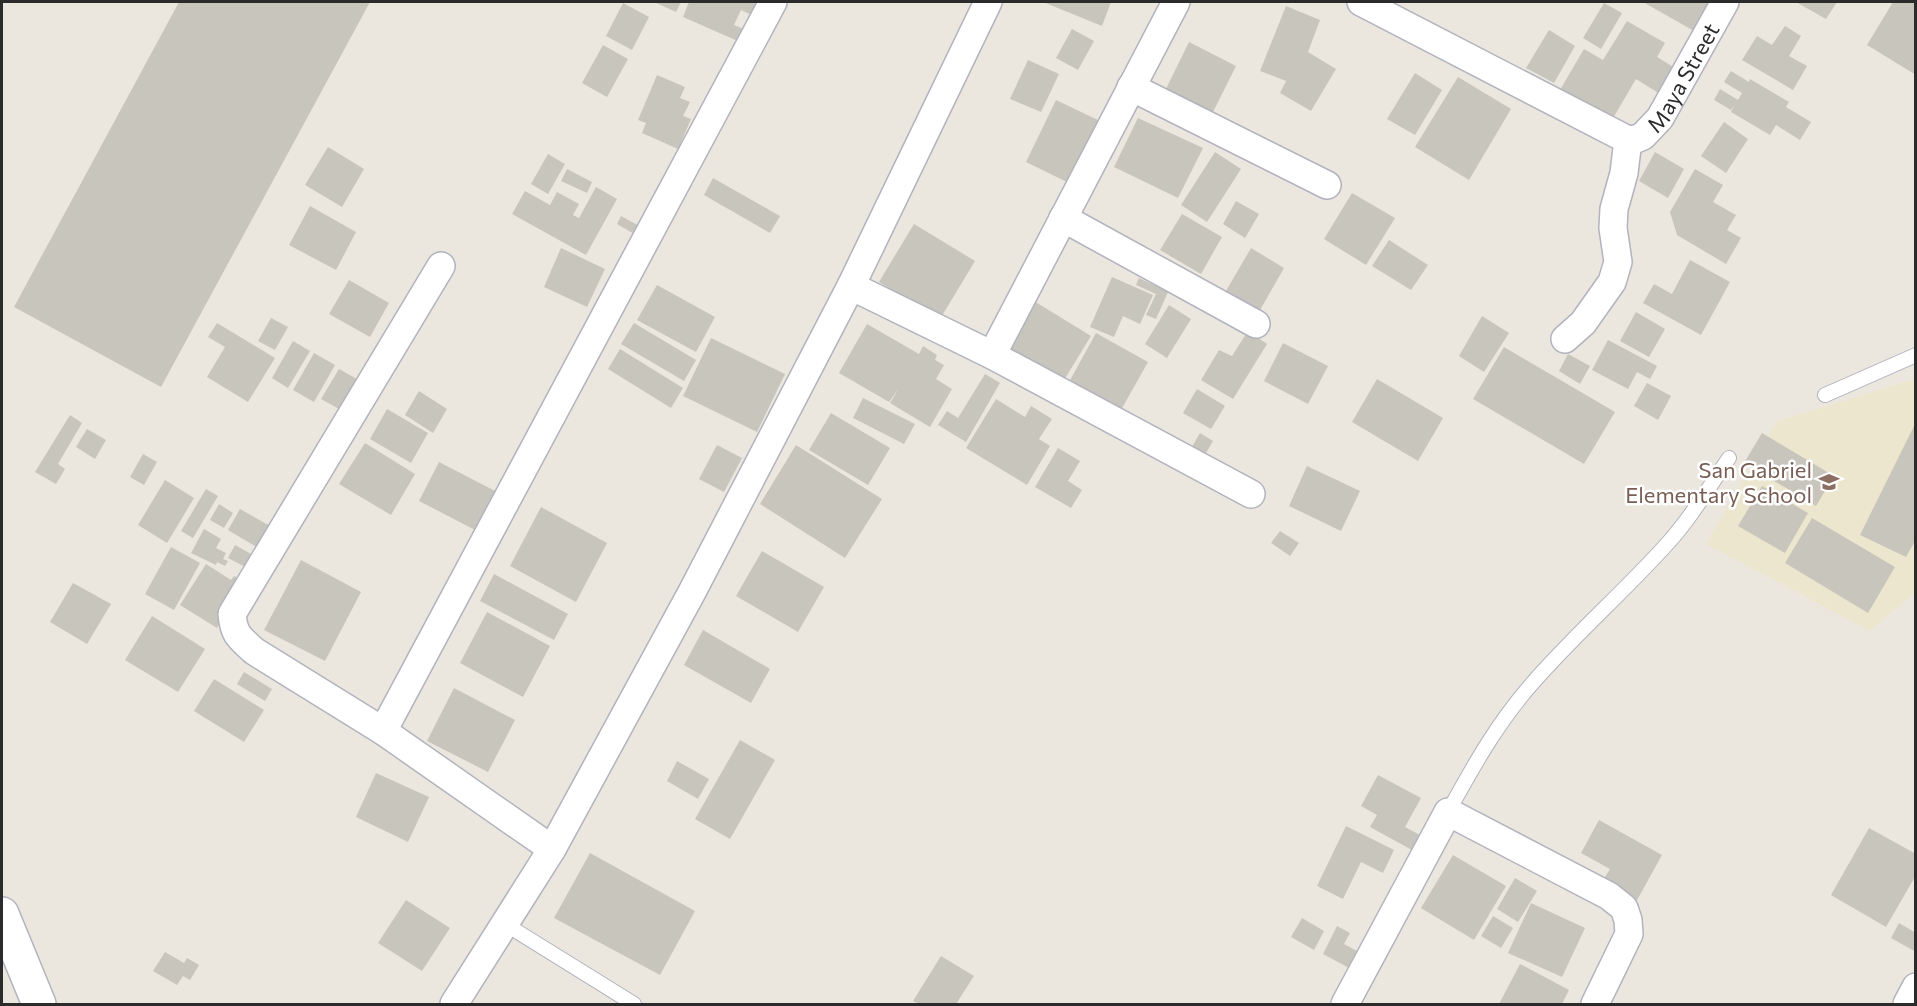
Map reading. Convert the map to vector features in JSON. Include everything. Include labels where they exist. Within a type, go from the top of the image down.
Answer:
[{"type":"street","points":[[383,730],[773,2]]},
{"type":"street","points":[[454,1005],[552,849],[692,592],[851,286],[988,2]]},
{"type":"street","points":[[992,355],[1176,2]]},
{"type":"street","points":[[1361,2],[1628,140],[1624,173],[1614,210],[1612,228],[1618,262],[1612,282],[1583,323],[1565,339]]},
{"type":"street","name":"Maya Street","points":[[1628,140],[1636,140],[1643,136],[1660,118],[1725,2]]},
{"type":"street","points":[[1131,87],[1327,185]]},
{"type":"street","points":[[1063,218],[1256,324]]},
{"type":"street","points":[[441,266],[232,614],[234,628],[241,639],[254,651],[383,730],[552,849]]},
{"type":"street","points":[[851,286],[992,355],[1251,494]]},
{"type":"street","points":[[1345,1005],[1448,812],[1610,896],[1624,908],[1629,934],[1595,1005]]},
{"type":"street","points":[[2,914],[39,1005]]},
{"type":"street","points":[[1907,1005],[1916,987]]},
{"type":"lane","points":[[1825,395],[1916,355]]},
{"type":"lane","points":[[1448,812],[1488,740],[1531,684],[1668,543],[1690,516],[1729,458]]},
{"type":"lane","points":[[505,924],[634,1005]]},
{"type":"shaded area","name":"San Gabriel Elementary School","points":[[1915,379],[1915,592],[1870,631],[1706,544],[1777,421]]},
{"type":"building","points":[[179,2],[370,2],[161,387],[14,307]]},
{"type":"building","points":[[654,2],[681,2],[676,12]]},
{"type":"building","points":[[689,2],[760,2],[754,16],[741,10],[734,25],[746,30],[740,42],[683,17]]},
{"type":"building","points":[[1043,2],[1111,2],[1102,26]]},
{"type":"building","points":[[1643,2],[1704,2],[1710,5],[1694,31]]},
{"type":"building","points":[[1796,2],[1837,2],[1826,19]]},
{"type":"building","points":[[1893,2],[1916,2],[1916,75],[1867,45]]},
{"type":"building","points":[[623,3],[649,17],[632,50],[606,36]]},
{"type":"building","points":[[1604,3],[1622,13],[1601,49],[1583,38]]},
{"type":"building","points":[[1286,6],[1320,20],[1308,52],[1336,69],[1311,111],[1280,93],[1286,81],[1260,71]]},
{"type":"building","points":[[1627,21],[1665,43],[1657,57],[1675,68],[1660,94],[1636,79],[1609,125],[1557,95],[1584,49],[1603,60]]},
{"type":"building","points":[[1785,26],[1801,36],[1789,56],[1807,66],[1793,90],[1742,60],[1757,36],[1772,45]]},
{"type":"building","points":[[1072,29],[1094,41],[1078,70],[1056,58]]},
{"type":"building","points":[[1549,30],[1575,46],[1554,83],[1526,68]]},
{"type":"building","points":[[1189,42],[1236,66],[1210,118],[1163,95]]},
{"type":"building","points":[[603,45],[628,59],[607,97],[582,83]]},
{"type":"building","points":[[1028,60],[1059,74],[1041,112],[1010,99]]},
{"type":"building","points":[[1731,71],[1749,82],[1750,79],[1789,102],[1786,107],[1811,122],[1800,140],[1776,125],[1770,135],[1731,112],[1735,104],[1731,110],[1714,100],[1720,89],[1738,100],[1742,93],[1724,82]]},
{"type":"building","points":[[1415,73],[1442,90],[1415,135],[1387,119]]},
{"type":"building","points":[[657,75],[685,87],[680,98],[690,102],[683,116],[691,119],[678,149],[642,133],[646,123],[638,120]]},
{"type":"building","points":[[1458,77],[1511,109],[1469,180],[1415,147]]},
{"type":"building","points":[[1056,100],[1100,121],[1069,183],[1026,162]]},
{"type":"building","points":[[1138,118],[1203,148],[1178,198],[1114,167]]},
{"type":"building","points":[[1724,122],[1748,139],[1726,173],[1701,156]]},
{"type":"building","points":[[328,147],[364,169],[342,207],[305,185]]},
{"type":"building","points":[[1215,152],[1241,169],[1207,222],[1181,205]]},
{"type":"building","points":[[1655,152],[1684,169],[1668,198],[1639,181]]},
{"type":"building","points":[[548,154],[565,164],[548,194],[531,184]]},
{"type":"building","points":[[567,169],[592,182],[587,193],[561,181]]},
{"type":"building","points":[[1695,169],[1723,185],[1713,202],[1736,215],[1727,230],[1741,238],[1726,264],[1677,235],[1670,212]]},
{"type":"building","points":[[713,178],[780,216],[770,233],[704,195]]},
{"type":"building","points":[[596,187],[617,199],[586,255],[512,214],[525,191],[550,205],[557,192],[579,204],[573,215],[579,218]]},
{"type":"building","points":[[1352,193],[1395,218],[1366,265],[1324,239]]},
{"type":"building","points":[[1236,201],[1259,214],[1245,238],[1223,224]]},
{"type":"building","points":[[310,206],[356,232],[336,270],[289,245]]},
{"type":"building","points":[[1182,214],[1222,237],[1201,274],[1160,250]]},
{"type":"building","points":[[621,216],[641,227],[636,235],[617,224]]},
{"type":"building","points":[[914,224],[975,261],[940,319],[879,282]]},
{"type":"building","points":[[1389,240],[1428,265],[1411,290],[1372,266]]},
{"type":"building","points":[[561,248],[605,269],[587,307],[544,287]]},
{"type":"building","points":[[1251,248],[1284,268],[1260,310],[1226,291]]},
{"type":"building","points":[[1690,260],[1730,282],[1701,335],[1643,303],[1654,284],[1672,294]]},
{"type":"building","points":[[1112,277],[1153,295],[1140,324],[1123,316],[1114,337],[1090,327]]},
{"type":"building","points":[[1139,278],[1168,292],[1156,319],[1146,315],[1156,294],[1136,285]]},
{"type":"building","points":[[349,280],[389,303],[370,337],[329,314]]},
{"type":"building","points":[[657,285],[715,317],[696,352],[637,320]]},
{"type":"building","points":[[1034,301],[1091,336],[1061,385],[1004,350]]},
{"type":"building","points":[[1169,305],[1191,319],[1167,358],[1145,344]]},
{"type":"building","points":[[1636,312],[1665,329],[1649,357],[1620,341]]},
{"type":"building","points":[[1482,316],[1509,333],[1484,372],[1459,356]]},
{"type":"building","points":[[271,318],[288,327],[275,350],[258,341]]},
{"type":"building","points":[[217,323],[275,358],[248,402],[207,377],[225,347],[208,337]]},
{"type":"building","points":[[634,323],[696,360],[684,381],[621,344]]},
{"type":"building","points":[[867,324],[919,354],[923,346],[937,355],[935,360],[944,365],[936,379],[952,389],[930,427],[890,403],[899,388],[889,402],[839,373]]},
{"type":"building","points":[[1248,331],[1267,344],[1233,399],[1201,380],[1219,350],[1232,356]]},
{"type":"building","points":[[1096,333],[1148,362],[1121,410],[1069,382]]},
{"type":"building","points":[[711,338],[785,374],[757,432],[683,396]]},
{"type":"building","points":[[1608,340],[1657,366],[1650,379],[1637,372],[1628,389],[1592,370]]},
{"type":"building","points":[[293,341],[310,351],[288,388],[272,378]]},
{"type":"building","points":[[1283,343],[1328,366],[1308,404],[1264,381]]},
{"type":"building","points":[[1504,347],[1615,412],[1584,464],[1473,399]]},
{"type":"building","points":[[620,349],[683,388],[671,408],[608,369]]},
{"type":"building","points":[[314,353],[335,365],[314,402],[293,390]]},
{"type":"building","points":[[1568,354],[1590,366],[1580,384],[1559,371]]},
{"type":"building","points":[[339,369],[357,379],[339,409],[321,399]]},
{"type":"building","points":[[985,374],[1000,383],[966,442],[938,425],[947,411],[958,418]]},
{"type":"building","points":[[1377,379],[1443,418],[1418,461],[1352,422]]},
{"type":"building","points":[[1647,383],[1671,396],[1658,420],[1634,406]]},
{"type":"building","points":[[1197,389],[1225,406],[1211,429],[1183,413]]},
{"type":"building","points":[[419,391],[447,409],[433,433],[405,415]]},
{"type":"building","points":[[863,398],[915,424],[904,444],[853,418]]},
{"type":"building","points":[[996,399],[1025,417],[1031,406],[1052,419],[1039,439],[1050,446],[1027,485],[966,448]]},
{"type":"building","points":[[387,409],[428,433],[411,463],[370,439]]},
{"type":"building","points":[[831,413],[890,448],[868,485],[809,450]]},
{"type":"building","points":[[70,415],[82,423],[58,464],[65,469],[56,484],[35,472]]},
{"type":"building","points":[[1916,422],[1916,539],[1906,557],[1860,535]]},
{"type":"building","points":[[87,429],[106,440],[95,459],[76,447]]},
{"type":"building","points":[[1200,433],[1213,441],[1202,460],[1189,452]]},
{"type":"building","points":[[1762,433],[1834,476],[1816,506],[1744,463]]},
{"type":"building","points":[[365,443],[415,474],[391,515],[339,484]]},
{"type":"building","points":[[717,445],[742,458],[724,492],[699,479]]},
{"type":"building","points":[[796,445],[882,499],[845,558],[760,504]]},
{"type":"building","points":[[1058,448],[1080,461],[1068,481],[1082,490],[1071,508],[1035,487]]},
{"type":"building","points":[[143,454],[157,462],[144,485],[130,477]]},
{"type":"building","points":[[439,462],[499,493],[479,532],[419,501]]},
{"type":"building","points":[[1307,466],[1360,491],[1341,531],[1289,506]]},
{"type":"building","points":[[165,480],[194,498],[167,543],[138,525]]},
{"type":"building","points":[[1762,486],[1808,513],[1785,553],[1738,526]]},
{"type":"building","points":[[206,489],[218,496],[193,538],[181,531]]},
{"type":"building","points":[[219,504],[233,513],[224,528],[210,520]]},
{"type":"building","points":[[541,507],[607,543],[576,602],[510,566]]},
{"type":"building","points":[[240,509],[272,527],[260,549],[228,530]]},
{"type":"building","points":[[1812,518],[1895,567],[1868,613],[1785,563]]},
{"type":"building","points":[[204,529],[221,539],[216,548],[226,553],[223,559],[228,561],[225,566],[217,562],[216,565],[191,553]]},
{"type":"building","points":[[1280,531],[1299,543],[1290,556],[1271,543]]},
{"type":"building","points":[[235,545],[258,558],[251,570],[228,558]]},
{"type":"building","points":[[171,547],[200,563],[174,610],[145,594]]},
{"type":"building","points":[[762,551],[824,587],[798,632],[736,596]]},
{"type":"building","points":[[301,560],[361,592],[325,661],[264,630]]},
{"type":"building","points":[[206,564],[231,580],[234,576],[245,582],[217,628],[180,605]]},
{"type":"building","points":[[494,574],[568,614],[554,640],[480,601]]},
{"type":"building","points":[[73,583],[111,604],[87,644],[50,622]]},
{"type":"building","points":[[487,612],[550,646],[523,697],[460,663]]},
{"type":"building","points":[[152,616],[205,649],[178,692],[125,660]]},
{"type":"building","points":[[703,630],[770,669],[751,703],[684,665]]},
{"type":"building","points":[[244,672],[272,689],[265,701],[237,684]]},
{"type":"building","points":[[214,679],[264,710],[244,742],[194,711]]},
{"type":"building","points":[[454,688],[515,720],[488,772],[427,741]]},
{"type":"building","points":[[740,740],[775,760],[730,839],[695,819]]},
{"type":"building","points":[[677,761],[709,779],[698,799],[667,781]]},
{"type":"building","points":[[376,773],[429,797],[408,842],[356,817]]},
{"type":"building","points":[[1378,775],[1421,798],[1405,827],[1420,835],[1412,850],[1370,827],[1377,815],[1361,806]]},
{"type":"building","points":[[1599,820],[1662,855],[1636,902],[1602,882],[1610,869],[1581,853]]},
{"type":"building","points":[[1346,826],[1394,850],[1383,873],[1361,862],[1343,899],[1317,886]]},
{"type":"building","points":[[1869,828],[1916,854],[1916,875],[1886,927],[1831,895]]},
{"type":"building","points":[[590,853],[695,911],[660,975],[554,918]]},
{"type":"building","points":[[1453,855],[1506,886],[1474,940],[1421,908]]},
{"type":"building","points":[[1515,878],[1537,891],[1518,922],[1497,909]]},
{"type":"building","points":[[406,900],[450,928],[422,971],[378,943]]},
{"type":"building","points":[[1531,903],[1585,928],[1562,977],[1508,953]]},
{"type":"building","points":[[1493,916],[1513,928],[1501,948],[1481,936]]},
{"type":"building","points":[[1302,918],[1324,931],[1314,950],[1291,937]]},
{"type":"building","points":[[1899,923],[1916,933],[1916,952],[1891,938]]},
{"type":"building","points":[[1337,926],[1350,933],[1344,944],[1357,951],[1349,968],[1323,954]]},
{"type":"building","points":[[165,952],[184,963],[187,958],[199,965],[190,980],[183,976],[177,985],[153,971]]},
{"type":"building","points":[[941,956],[974,976],[956,1004],[919,1004],[913,1001]]},
{"type":"building","points":[[1520,964],[1569,990],[1562,1004],[1499,1004]]},
{"type":"place","name":"San Gabriel Elementary School","points":[[1829,482]]}]
